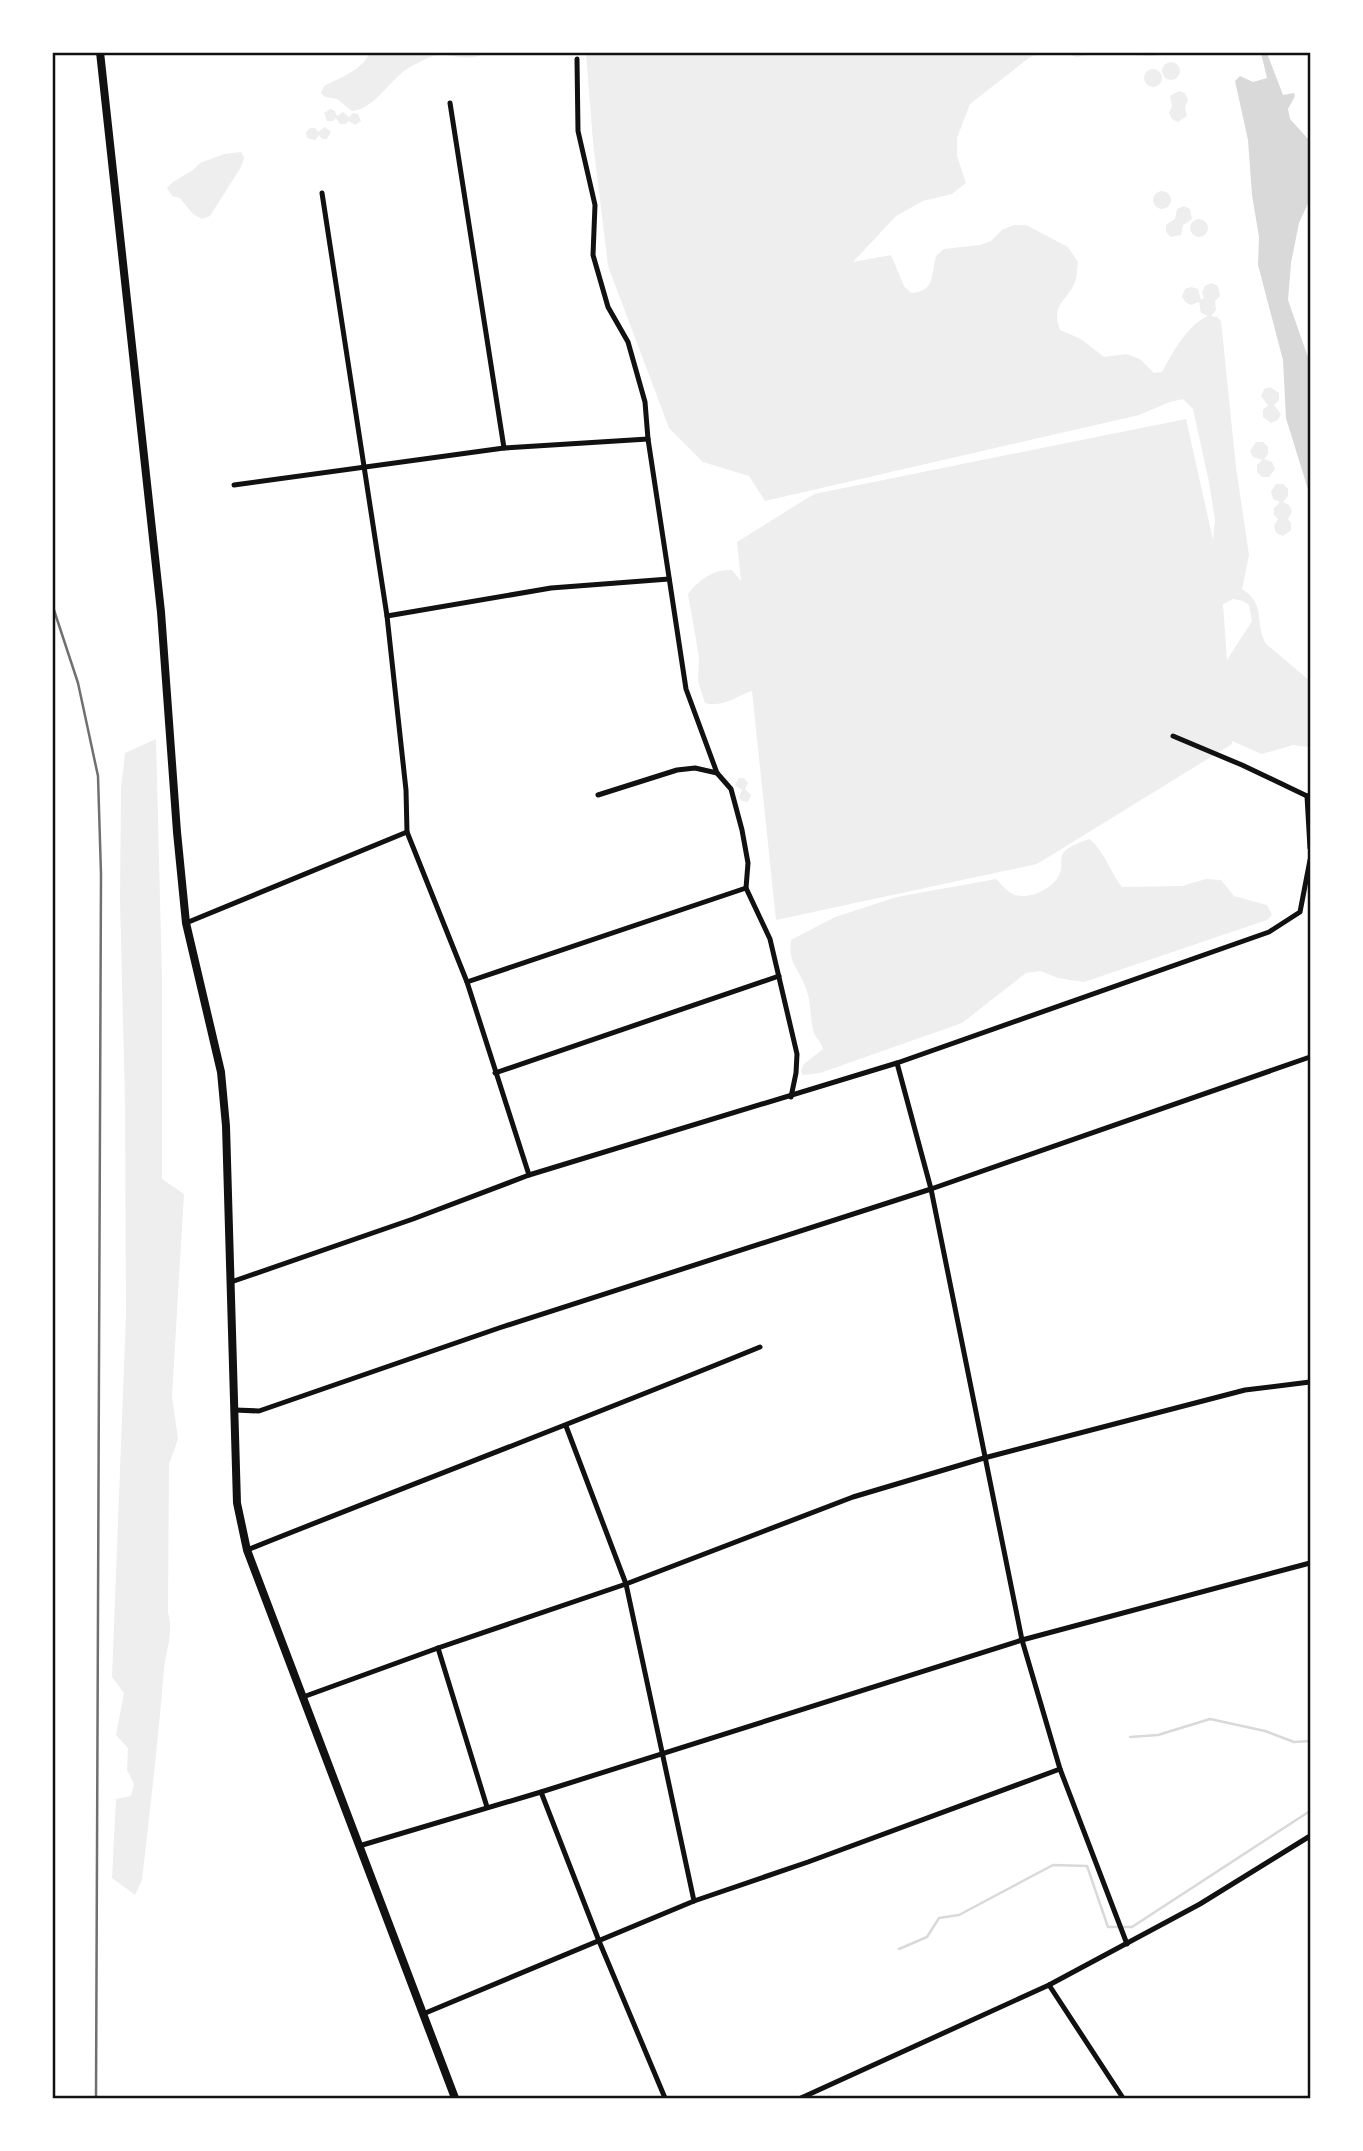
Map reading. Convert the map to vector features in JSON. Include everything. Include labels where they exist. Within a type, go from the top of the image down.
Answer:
[{"type":"main road","points":[[100,52],[161,612],[186,923],[200,992],[221,1072],[226,1126],[237,1503],[247,1550],[455,2098]]},
{"type":"street","points":[[577,59],[578,131],[594,205],[593,255],[608,307],[628,342],[645,402],[648,439],[685,689],[717,773],[731,789],[742,830],[748,863],[746,888],[770,939],[797,1054],[791,1097]]},
{"type":"street","points":[[450,103],[504,448]]},
{"type":"street","points":[[322,193],[387,616],[406,790],[407,832],[467,982],[528,1175]]},
{"type":"street","points":[[234,485],[504,448],[648,439]]},
{"type":"street","points":[[387,616],[551,588],[669,579]]},
{"type":"street","points":[[1173,736],[1309,796],[1311,848]]},
{"type":"street","points":[[598,795],[677,770],[695,768],[717,773]]},
{"type":"street","points":[[186,923],[407,832]]},
{"type":"street","points":[[231,1282],[413,1219],[528,1175],[897,1063],[1269,932],[1300,912],[1311,860]]},
{"type":"street","points":[[467,982],[746,888]]},
{"type":"street","points":[[495,1073],[779,976]]},
{"type":"street","points":[[235,1410],[259,1410],[499,1328],[931,1189],[1311,1057]]},
{"type":"street","points":[[897,1063],[931,1189],[1022,1640],[1060,1769],[1127,1944]]},
{"type":"street","points":[[247,1550],[760,1347]]},
{"type":"street","points":[[303,1697],[626,1584],[853,1497],[984,1458],[1245,1390],[1311,1382]]},
{"type":"street","points":[[566,1426],[626,1584],[694,1900]]},
{"type":"street","points":[[359,1846],[541,1792],[1022,1640],[1311,1563]]},
{"type":"street","points":[[438,1648],[487,1807]]},
{"type":"street","points":[[423,2014],[694,1900],[808,1862],[1060,1769]]},
{"type":"street","points":[[541,1792],[599,1941],[665,2098]]},
{"type":"street","points":[[802,2098],[1049,1985],[1200,1904],[1311,1836]]},
{"type":"street","points":[[1049,1985],[1123,2098]]},
{"type":"shaded area","points":[[369,52],[486,53],[470,57],[439,55],[427,58],[404,71],[376,99],[361,109],[352,111],[337,99],[325,97],[321,93],[324,86],[362,64]]},
{"type":"shaded area","points":[[586,53],[1043,53],[1030,57],[970,104],[957,138],[957,156],[966,183],[952,194],[923,201],[896,216],[853,262],[891,255],[904,286],[911,293],[919,292],[931,281],[936,256],[944,249],[980,245],[991,241],[1002,230],[1014,225],[1026,225],[1068,247],[1078,262],[1076,279],[1057,314],[1060,330],[1081,339],[1104,357],[1126,354],[1140,359],[1154,373],[1162,372],[1187,332],[1208,316],[1201,313],[1199,302],[1191,305],[1185,302],[1182,296],[1185,289],[1198,289],[1201,300],[1204,298],[1202,292],[1205,286],[1211,283],[1218,286],[1220,296],[1215,301],[1216,310],[1211,316],[1221,321],[1236,467],[1249,555],[1242,589],[1255,601],[1266,644],[1310,681],[1310,747],[1293,745],[1262,754],[1232,741],[1232,744],[1037,864],[776,920],[752,691],[723,703],[705,703],[698,681],[699,657],[688,594],[692,589],[707,576],[725,570],[732,570],[741,581],[737,542],[814,494],[1186,419],[1213,540],[1215,520],[1193,409],[1183,399],[1139,415],[765,501],[749,476],[703,462],[669,428],[608,266],[593,142]],"holes":[[[1233,599],[1249,605],[1252,621],[1227,660],[1223,604]]]},
{"type":"shaded area","points":[[1065,53],[1100,53],[1077,57]]},
{"type":"shaded area","points":[[1100,53],[1171,53],[1149,56]]},
{"type":"shaded area","points":[[1261,53],[1267,53],[1283,95],[1294,93],[1288,109],[1290,119],[1310,141],[1310,199],[1299,223],[1291,263],[1288,300],[1310,363],[1310,496],[1286,418],[1283,360],[1258,265],[1259,237],[1252,195],[1248,140],[1235,81],[1240,76],[1253,82],[1267,78]]},
{"type":"shaded area","points":[[1171,62],[1177,65],[1180,71],[1177,77],[1171,80],[1165,77],[1162,71],[1165,65]]},
{"type":"shaded area","points":[[1153,69],[1159,72],[1162,78],[1159,84],[1153,87],[1147,84],[1144,78],[1147,72]]},
{"type":"shaded area","points":[[1179,91],[1185,93],[1188,100],[1185,107],[1187,116],[1178,122],[1172,119],[1169,113],[1172,106],[1170,96]]},
{"type":"shaded area","points":[[330,109],[335,111],[337,116],[343,112],[349,117],[353,113],[358,114],[361,121],[355,125],[349,121],[340,124],[336,118],[327,121],[324,113]]},
{"type":"shaded area","points":[[325,127],[331,132],[327,139],[322,139],[319,135],[315,140],[307,138],[306,132],[310,128],[315,128],[318,132]]},
{"type":"shaded area","points":[[241,152],[244,158],[241,167],[210,216],[202,219],[193,214],[180,198],[172,196],[167,188],[200,163],[224,154]]},
{"type":"shaded area","points":[[1162,191],[1168,194],[1171,200],[1168,206],[1162,209],[1156,206],[1153,200],[1156,194]]},
{"type":"shaded area","points":[[1184,206],[1190,209],[1192,219],[1183,225],[1181,235],[1171,237],[1166,232],[1166,225],[1175,219],[1177,209]]},
{"type":"shaded area","points":[[1199,219],[1205,222],[1208,228],[1205,234],[1199,237],[1193,234],[1190,228],[1193,222]]},
{"type":"shaded area","points":[[1270,387],[1279,393],[1279,400],[1274,405],[1281,414],[1278,420],[1271,423],[1263,417],[1263,410],[1268,405],[1261,396],[1264,389]]},
{"type":"shaded area","points":[[1256,442],[1263,442],[1268,447],[1268,454],[1264,459],[1272,462],[1275,469],[1269,477],[1262,477],[1257,472],[1257,465],[1262,460],[1253,457],[1250,451]]},
{"type":"shaded area","points":[[1276,484],[1283,484],[1288,489],[1288,496],[1283,502],[1289,505],[1292,511],[1288,519],[1291,530],[1283,536],[1276,533],[1274,526],[1278,519],[1274,515],[1274,508],[1280,502],[1273,499],[1271,492]]},
{"type":"shaded area","points":[[156,739],[162,978],[162,1179],[184,1194],[172,1396],[178,1439],[169,1464],[170,1634],[142,1880],[135,1895],[112,1878],[116,1799],[131,1796],[134,1784],[127,1770],[128,1748],[116,1735],[124,1693],[112,1677],[126,1315],[121,788],[125,753]]},
{"type":"shaded area","points":[[739,778],[744,778],[748,783],[745,789],[751,795],[748,802],[739,797],[742,790],[735,785]]},
{"type":"shaded area","points":[[1089,839],[1099,849],[1122,887],[1182,886],[1206,879],[1221,880],[1234,896],[1267,905],[1272,915],[1267,920],[1084,982],[1058,978],[1040,971],[1026,973],[962,1023],[820,1073],[803,1075],[801,1071],[804,1064],[823,1049],[813,1030],[807,991],[792,960],[791,940],[835,917],[897,897],[996,879],[1013,894],[1033,895],[1046,889],[1057,879],[1064,852]]},
{"type":"waterway","points":[[1130,1737],[1158,1735],[1210,1719],[1265,1731],[1294,1742],[1310,1741]]},
{"type":"waterway","points":[[899,1949],[927,1937],[939,1918],[959,1915],[1053,1865],[1087,1866],[1108,1927],[1132,1927],[1310,1811]]},
{"type":"railway","points":[[52,604],[78,683],[98,776],[101,874],[96,2098]]}]
